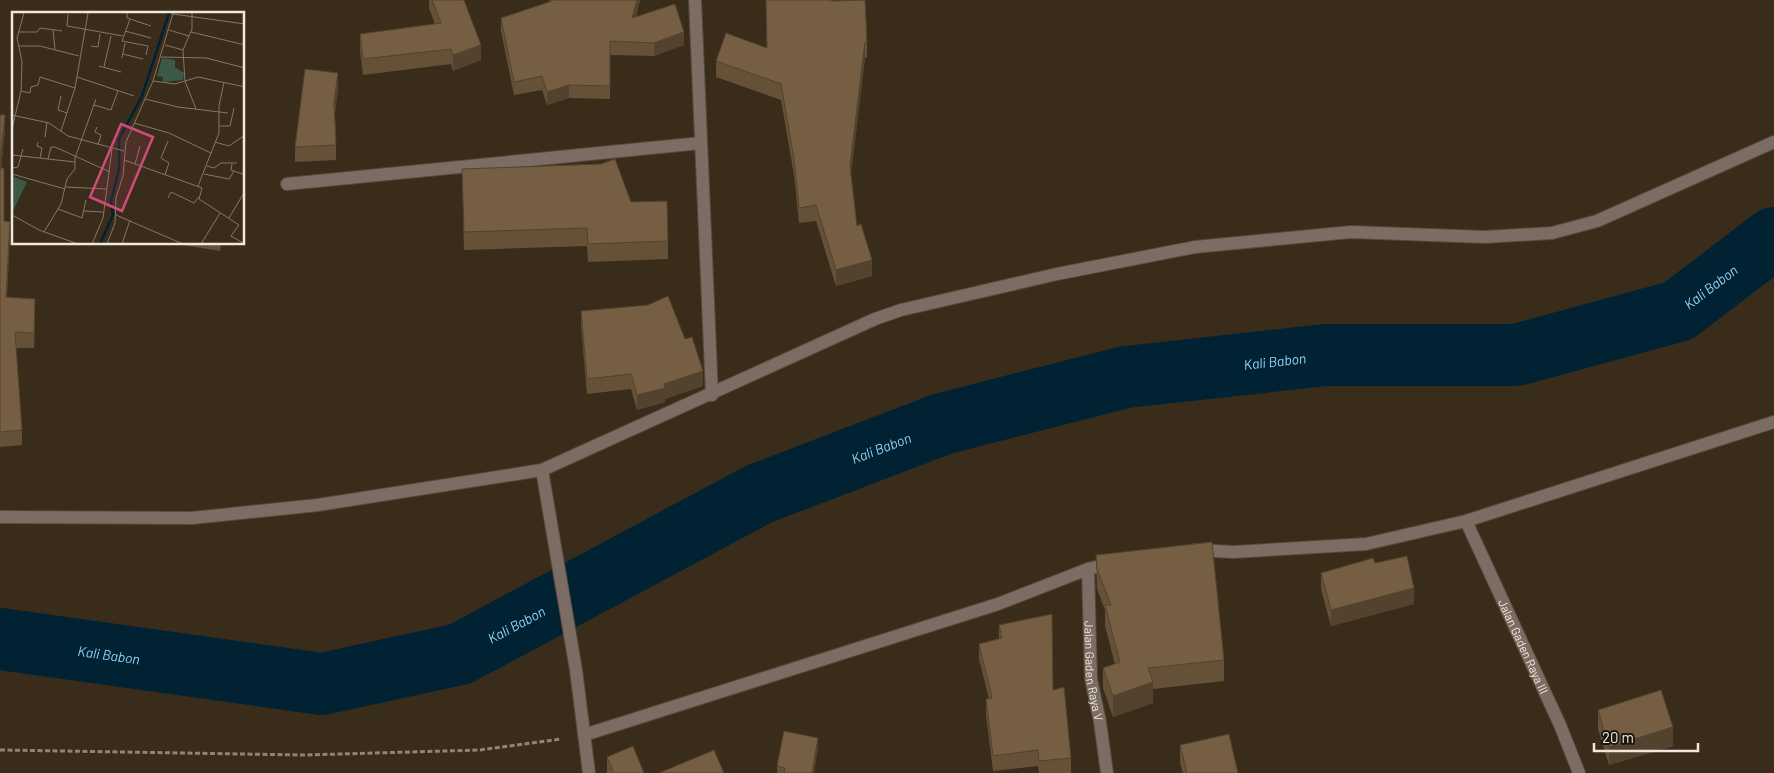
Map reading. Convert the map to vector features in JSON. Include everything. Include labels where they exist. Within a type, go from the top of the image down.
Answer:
[{"type":"street","points":[[696,0],[712,395]]},
{"type":"street","points":[[0,517],[192,518],[318,505],[542,470],[712,395],[875,318],[902,310],[1057,274],[1195,247],[1351,232],[1485,237],[1552,233],[1597,221],[1774,142]]},
{"type":"street","points":[[287,184],[701,143]]},
{"type":"street","points":[[1181,551],[1234,552],[1366,544],[1466,521],[1774,422]]},
{"type":"street","points":[[542,470],[576,670],[589,773]]},
{"type":"street","name":"Jalan Gaden Raya III","points":[[1466,521],[1560,725],[1579,773]]},
{"type":"street","points":[[584,735],[998,604],[1088,570],[1123,560]]},
{"type":"street","name":"Jalan Gaden Raya V","points":[[1088,570],[1090,679],[1100,722],[1108,773]]},
{"type":"path","points":[[0,750],[305,755],[480,750],[584,735]]},
{"type":"building","points":[[432,0],[464,0],[481,45],[453,55],[451,49],[363,59],[360,34],[441,23]]},
{"type":"building","points":[[552,0],[637,0],[632,18],[675,4],[684,32],[654,43],[610,41],[610,86],[569,85],[547,92],[542,76],[514,82],[501,18]]},
{"type":"building","points":[[766,0],[865,0],[867,42],[865,42],[850,166],[857,226],[861,224],[872,260],[836,270],[816,205],[799,208],[794,159],[781,84],[716,61],[726,33],[767,48]]},
{"type":"building","points":[[305,69],[338,73],[334,103],[336,145],[295,147]]},
{"type":"building","points":[[0,115],[5,115],[0,161]]},
{"type":"building","points":[[615,159],[631,202],[667,201],[668,241],[588,244],[587,228],[464,232],[462,169],[601,164]]},
{"type":"building","points":[[0,168],[4,168],[4,221],[10,222],[6,297],[35,299],[34,333],[15,332],[22,430],[0,432]]},
{"type":"building","points":[[668,296],[685,339],[692,337],[703,371],[664,384],[665,388],[637,395],[631,374],[587,379],[581,311],[648,305]]},
{"type":"building","points":[[1212,542],[1224,660],[1148,668],[1153,682],[1113,696],[1103,668],[1120,662],[1105,605],[1111,605],[1097,569],[1096,555]]},
{"type":"building","points":[[1407,556],[1414,588],[1331,610],[1321,573],[1373,558],[1375,563]]},
{"type":"building","points":[[1052,614],[1053,690],[1064,687],[1071,758],[1039,761],[1038,750],[993,756],[986,699],[992,698],[979,644],[1002,638],[999,625]]},
{"type":"building","points":[[1661,690],[1673,727],[1609,747],[1598,710]]},
{"type":"building","points":[[784,731],[818,738],[812,773],[784,773],[785,768],[777,766]]},
{"type":"building","points":[[1229,734],[1238,773],[1187,773],[1180,745]]},
{"type":"building","points":[[633,746],[644,773],[614,773],[607,757]]},
{"type":"building","points":[[714,750],[724,773],[659,773]]},
{"type":"waterway","name":"Kali Babon","points":[[0,639],[322,684],[460,654],[759,494],[942,424],[1126,377],[1326,355],[1516,355],[1678,311],[1774,238]]}]
